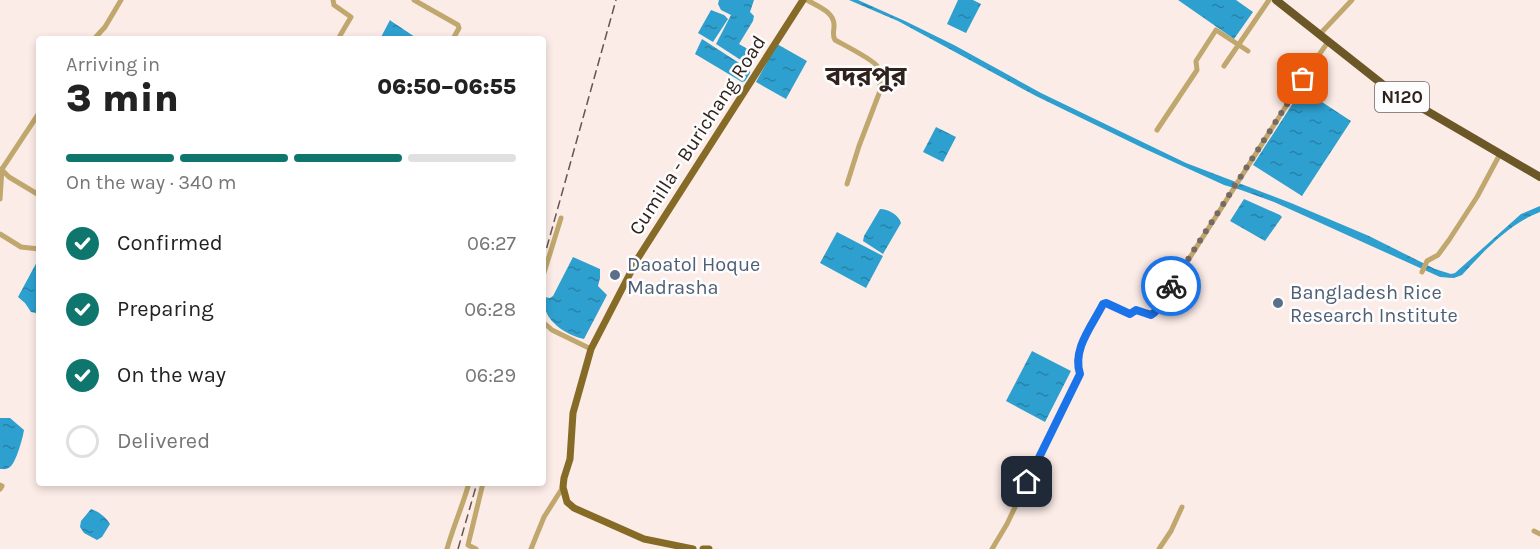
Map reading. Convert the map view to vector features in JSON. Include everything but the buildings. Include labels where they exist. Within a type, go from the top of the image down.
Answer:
[{"type":"highway","name":"N120","points":[[1276,0],[1386,87],[1540,177]]},
{"type":"main road","name":"Cumilla - Burichang Road","points":[[563,487],[570,459],[573,413],[591,349],[638,258],[805,0]]},
{"type":"main road","points":[[563,487],[567,502],[574,507],[644,539],[693,549]]},
{"type":"main road","points":[[703,549],[709,549]]},
{"type":"street","points":[[97,36],[105,27],[121,0]]},
{"type":"street","points":[[333,0],[334,6],[351,17],[340,36]]},
{"type":"street","points":[[414,0],[458,25],[459,28],[455,36]]},
{"type":"street","points":[[805,0],[828,12],[832,17],[835,24],[833,38],[835,40],[878,67],[880,91],[847,184]]},
{"type":"street","points":[[1224,66],[1269,0]]},
{"type":"street","points":[[1320,34],[1352,0]]},
{"type":"street","points":[[1157,130],[1197,70],[1196,62],[1216,30],[1248,51]]},
{"type":"street","points":[[992,549],[1007,524],[1080,374],[1077,360],[1080,347],[1103,304],[1110,304],[1130,314],[1136,310],[1154,314],[1328,42]]},
{"type":"street","points":[[0,199],[1,169],[36,117]]},
{"type":"street","points":[[1422,272],[1427,261],[1438,255],[1449,240],[1477,197],[1500,154]]},
{"type":"street","points":[[1,169],[9,177],[36,193]]},
{"type":"street","points":[[546,266],[561,218]]},
{"type":"street","points":[[0,234],[21,247],[36,249]]},
{"type":"street","points":[[546,325],[552,330],[591,349]]},
{"type":"street","points":[[447,549],[469,486]]},
{"type":"street","points":[[476,549],[468,545],[482,486]]},
{"type":"street","points":[[531,549],[544,517],[563,487]]},
{"type":"street","points":[[1159,549],[1171,531],[1182,507]]},
{"type":"water","points":[[719,0],[754,0],[750,12],[754,16],[753,21],[739,44],[756,54],[750,66],[716,44],[731,15],[721,10]]},
{"type":"water","points":[[849,0],[858,0],[905,21],[1041,93],[1186,163],[1291,203],[1369,236],[1435,269],[1451,274],[1455,273],[1521,214],[1540,206],[1540,212],[1507,231],[1462,275],[1454,278],[1440,277],[1274,202],[1224,185],[1143,148],[1036,96],[898,21]]},
{"type":"water","points":[[958,0],[973,0],[981,4],[966,33],[947,24]]},
{"type":"water","points":[[1178,0],[1236,0],[1253,12],[1234,39]]},
{"type":"water","points":[[711,10],[728,19],[713,42],[698,33]]},
{"type":"water","points":[[390,20],[414,36],[382,36]]},
{"type":"water","points":[[702,39],[750,70],[745,81],[742,82],[695,54]]},
{"type":"water","points":[[777,44],[807,61],[786,99],[756,82]]},
{"type":"water","points":[[1302,89],[1351,121],[1302,196],[1253,165]]},
{"type":"water","points":[[936,127],[956,137],[943,162],[923,152]]},
{"type":"water","points":[[1244,199],[1282,217],[1265,241],[1230,221]]},
{"type":"water","points":[[880,209],[893,213],[901,223],[883,254],[863,241]]},
{"type":"water","points":[[837,232],[883,256],[866,288],[820,263]]},
{"type":"water","points":[[573,257],[600,269],[598,286],[607,295],[584,339],[560,328],[550,318],[546,310],[546,297],[553,296]]},
{"type":"water","points":[[36,264],[36,313],[31,312],[18,297]]},
{"type":"water","points":[[1032,351],[1071,371],[1045,422],[1006,401]]},
{"type":"water","points":[[0,418],[10,418],[24,430],[15,461],[5,469],[0,469]]},
{"type":"water","points":[[91,509],[102,515],[110,524],[102,537],[97,540],[84,533],[80,527],[81,521]]},
{"type":"railway","points":[[546,250],[616,0]]},
{"type":"railway","points":[[458,549],[476,486]]},
{"type":"way so far","points":[[1171,286],[1303,79]]},
{"type":"place","name":"Daoatol Hoque Madrasha","points":[[615,275]]},
{"type":"place","name":"Bangladesh Rice Research Institute","points":[[1278,303]]},
{"type":"district","name":"বদরপুর","points":[[866,76]]},
{"type":"route","points":[[1027,482],[1080,374],[1078,353],[1103,304],[1110,304],[1130,314],[1136,310],[1151,315],[1154,314],[1171,286]]}]
